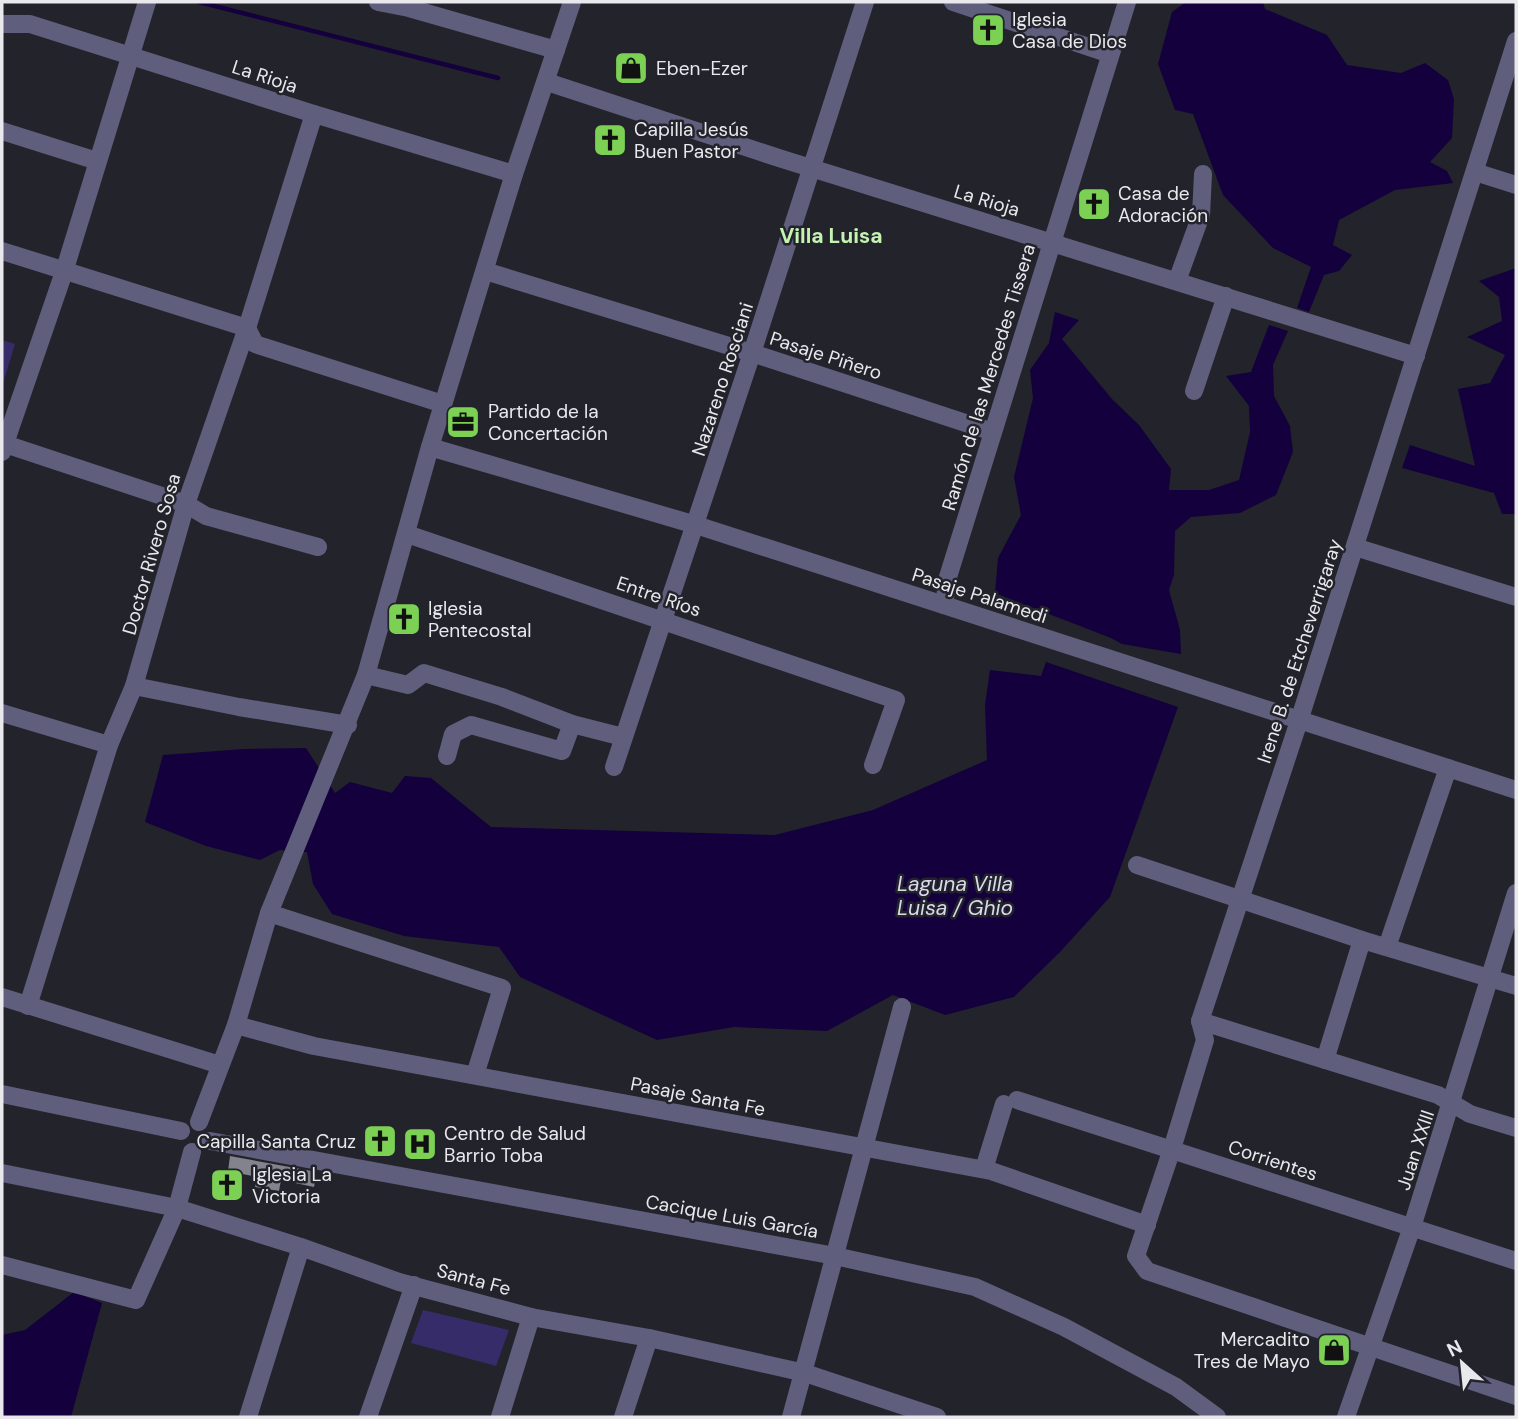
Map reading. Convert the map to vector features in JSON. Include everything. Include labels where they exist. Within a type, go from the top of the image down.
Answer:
[{"type":"street","points":[[147,2],[64,272],[3,446],[186,504],[206,516],[318,547]]},
{"type":"street","points":[[378,2],[410,5],[556,50]]},
{"type":"street","points":[[199,1122],[236,1024],[269,913],[366,676],[443,404],[514,174],[572,2]]},
{"type":"street","name":"Nazareno Rosciani","points":[[614,767],[696,525],[865,2]]},
{"type":"street","points":[[953,2],[1110,54]]},
{"type":"street","name":"Ramón de las Mercedes Tissera","points":[[944,605],[948,577],[1127,2]]},
{"type":"street","name":"La Rioja","points":[[2,24],[30,24],[514,174]]},
{"type":"street","name":"Irene B. de Etcheverrigaray","points":[[1370,1346],[1147,1271],[1136,1256],[1205,1040],[1200,1021],[1299,721],[1516,41]]},
{"type":"street","name":"La Rioja","points":[[547,82],[811,168],[1416,356]]},
{"type":"street","name":"Doctor Rivero Sosa","points":[[28,1006],[109,746],[134,686],[186,504],[247,328],[314,114]]},
{"type":"street","points":[[2,131],[97,160]]},
{"type":"street","points":[[1475,172],[1516,185]]},
{"type":"street","points":[[1177,281],[1202,215],[1203,174]]},
{"type":"street","points":[[2,251],[247,328],[255,344],[443,404]]},
{"type":"street","name":"Pasaje Piñero","points":[[485,271],[752,353],[993,432]]},
{"type":"street","points":[[1194,391],[1226,296]]},
{"type":"street","name":"Pasaje Palamedi","points":[[430,447],[696,525],[1516,790]]},
{"type":"street","name":"Entre Ríos","points":[[407,534],[896,699],[873,765]]},
{"type":"street","points":[[1355,547],[1516,597]]},
{"type":"street","points":[[366,676],[408,685],[424,673],[502,697],[572,724],[623,737]]},
{"type":"street","points":[[134,686],[239,707],[348,724]]},
{"type":"street","points":[[2,713],[109,746]]},
{"type":"street","points":[[447,756],[453,734],[471,724],[562,751],[572,724]]},
{"type":"street","points":[[1387,947],[1448,768]]},
{"type":"street","points":[[1137,865],[1362,940],[1516,986]]},
{"type":"street","name":"Juan XXIII","points":[[1346,1417],[1452,1104],[1516,893]]},
{"type":"street","points":[[269,913],[502,988],[475,1076]]},
{"type":"street","points":[[1325,1060],[1362,940]]},
{"type":"street","points":[[2,997],[219,1065]]},
{"type":"street","points":[[791,1417],[902,1007]]},
{"type":"street","points":[[1200,1021],[1438,1095],[1469,1114],[1516,1128]]},
{"type":"street","name":"Pasaje Santa Fe","points":[[236,1024],[314,1046],[984,1169],[1147,1225]]},
{"type":"street","points":[[2,1094],[181,1132]]},
{"type":"street","name":"Corrientes","points":[[984,1169],[1011,1102],[1172,1149],[1516,1261]]},
{"type":"street","points":[[192,1122],[199,1122],[206,1126],[210,1141],[203,1150],[192,1152],[184,1148],[180,1140],[181,1132],[192,1122]]},
{"type":"street","name":"Cacique Luis García","points":[[210,1141],[835,1256],[975,1287],[1064,1327],[1177,1387],[1217,1417]]},
{"type":"street","points":[[2,1265],[136,1300],[177,1208],[192,1152]]},
{"type":"street","name":"Santa Fe","points":[[2,1173],[177,1208],[301,1247],[399,1282],[531,1317],[649,1338],[804,1373],[933,1417]]},
{"type":"street","points":[[248,1417],[301,1247]]},
{"type":"street","points":[[368,1417],[414,1285]]},
{"type":"street","points":[[499,1417],[531,1317]]},
{"type":"street","points":[[623,1417],[649,1338]]},
{"type":"street","points":[[1370,1346],[1516,1396]]},
{"type":"shaded area","points":[[2,340],[15,344],[2,387]]},
{"type":"shaded area","points":[[423,1310],[509,1330],[496,1366],[411,1343]]},
{"type":"water","points":[[1186,2],[1263,2],[1265,9],[1327,35],[1347,65],[1401,73],[1425,63],[1448,80],[1454,99],[1452,138],[1430,162],[1447,171],[1453,183],[1395,190],[1339,220],[1333,245],[1352,255],[1339,271],[1324,275],[1309,312],[1297,308],[1311,267],[1273,248],[1223,195],[1193,114],[1175,110],[1158,64],[1172,12]]},
{"type":"water","points":[[1516,268],[1516,514],[1502,514],[1494,493],[1402,468],[1410,445],[1475,466],[1458,389],[1490,383],[1505,355],[1467,337],[1502,321],[1499,297],[1479,281]]},
{"type":"water","points":[[1055,312],[1079,320],[1062,339],[1112,399],[1139,425],[1171,469],[1169,490],[1209,490],[1239,480],[1250,432],[1249,406],[1226,376],[1251,372],[1269,325],[1288,331],[1273,365],[1274,396],[1290,426],[1293,452],[1276,495],[1240,513],[1191,517],[1175,531],[1174,575],[1169,590],[1180,630],[1181,654],[1122,644],[995,593],[998,558],[1021,515],[1014,477],[1033,398],[1030,370],[1049,343]]},
{"type":"water","name":"Laguna Villa Luisa / Ghio","points":[[1046,662],[1178,707],[1110,897],[1014,997],[945,1015],[893,995],[827,1031],[734,1027],[657,1040],[520,977],[499,947],[404,936],[332,914],[313,884],[307,852],[280,850],[260,860],[206,846],[145,822],[163,755],[306,748],[335,793],[350,782],[392,793],[405,776],[431,778],[491,827],[775,835],[873,810],[987,760],[985,705],[990,670],[1041,676]]},
{"type":"water","points":[[74,1292],[102,1303],[71,1417],[2,1417],[2,1335],[25,1330]]},
{"type":"building","points":[[230,1156],[317,1172],[314,1187],[281,1180],[279,1191],[255,1187],[257,1177],[228,1171]]},
{"type":"waterway","points":[[199,2],[498,78]]},
{"type":"place","name":"Iglesia Casa de Dios","points":[[988,30]]},
{"type":"place","name":"Eben-Ezer","points":[[631,68]]},
{"type":"place","name":"Capilla Jesús Buen Pastor","points":[[610,140]]},
{"type":"place","name":"Casa de Adoración","points":[[1094,204]]},
{"type":"place","name":"Partido de la Concertación","points":[[463,422]]},
{"type":"place","name":"Iglesia Pentecostal","points":[[404,619]]},
{"type":"place","name":"Capilla Santa Cruz","points":[[380,1141]]},
{"type":"place","name":"Centro de Salud Barrio Toba","points":[[420,1144]]},
{"type":"place","name":"Iglesia La Victoria","points":[[227,1185]]},
{"type":"place","name":"Mercadito Tres de Mayo","points":[[1334,1350]]},
{"type":"district","name":"Villa Luisa","points":[[831,236]]}]
